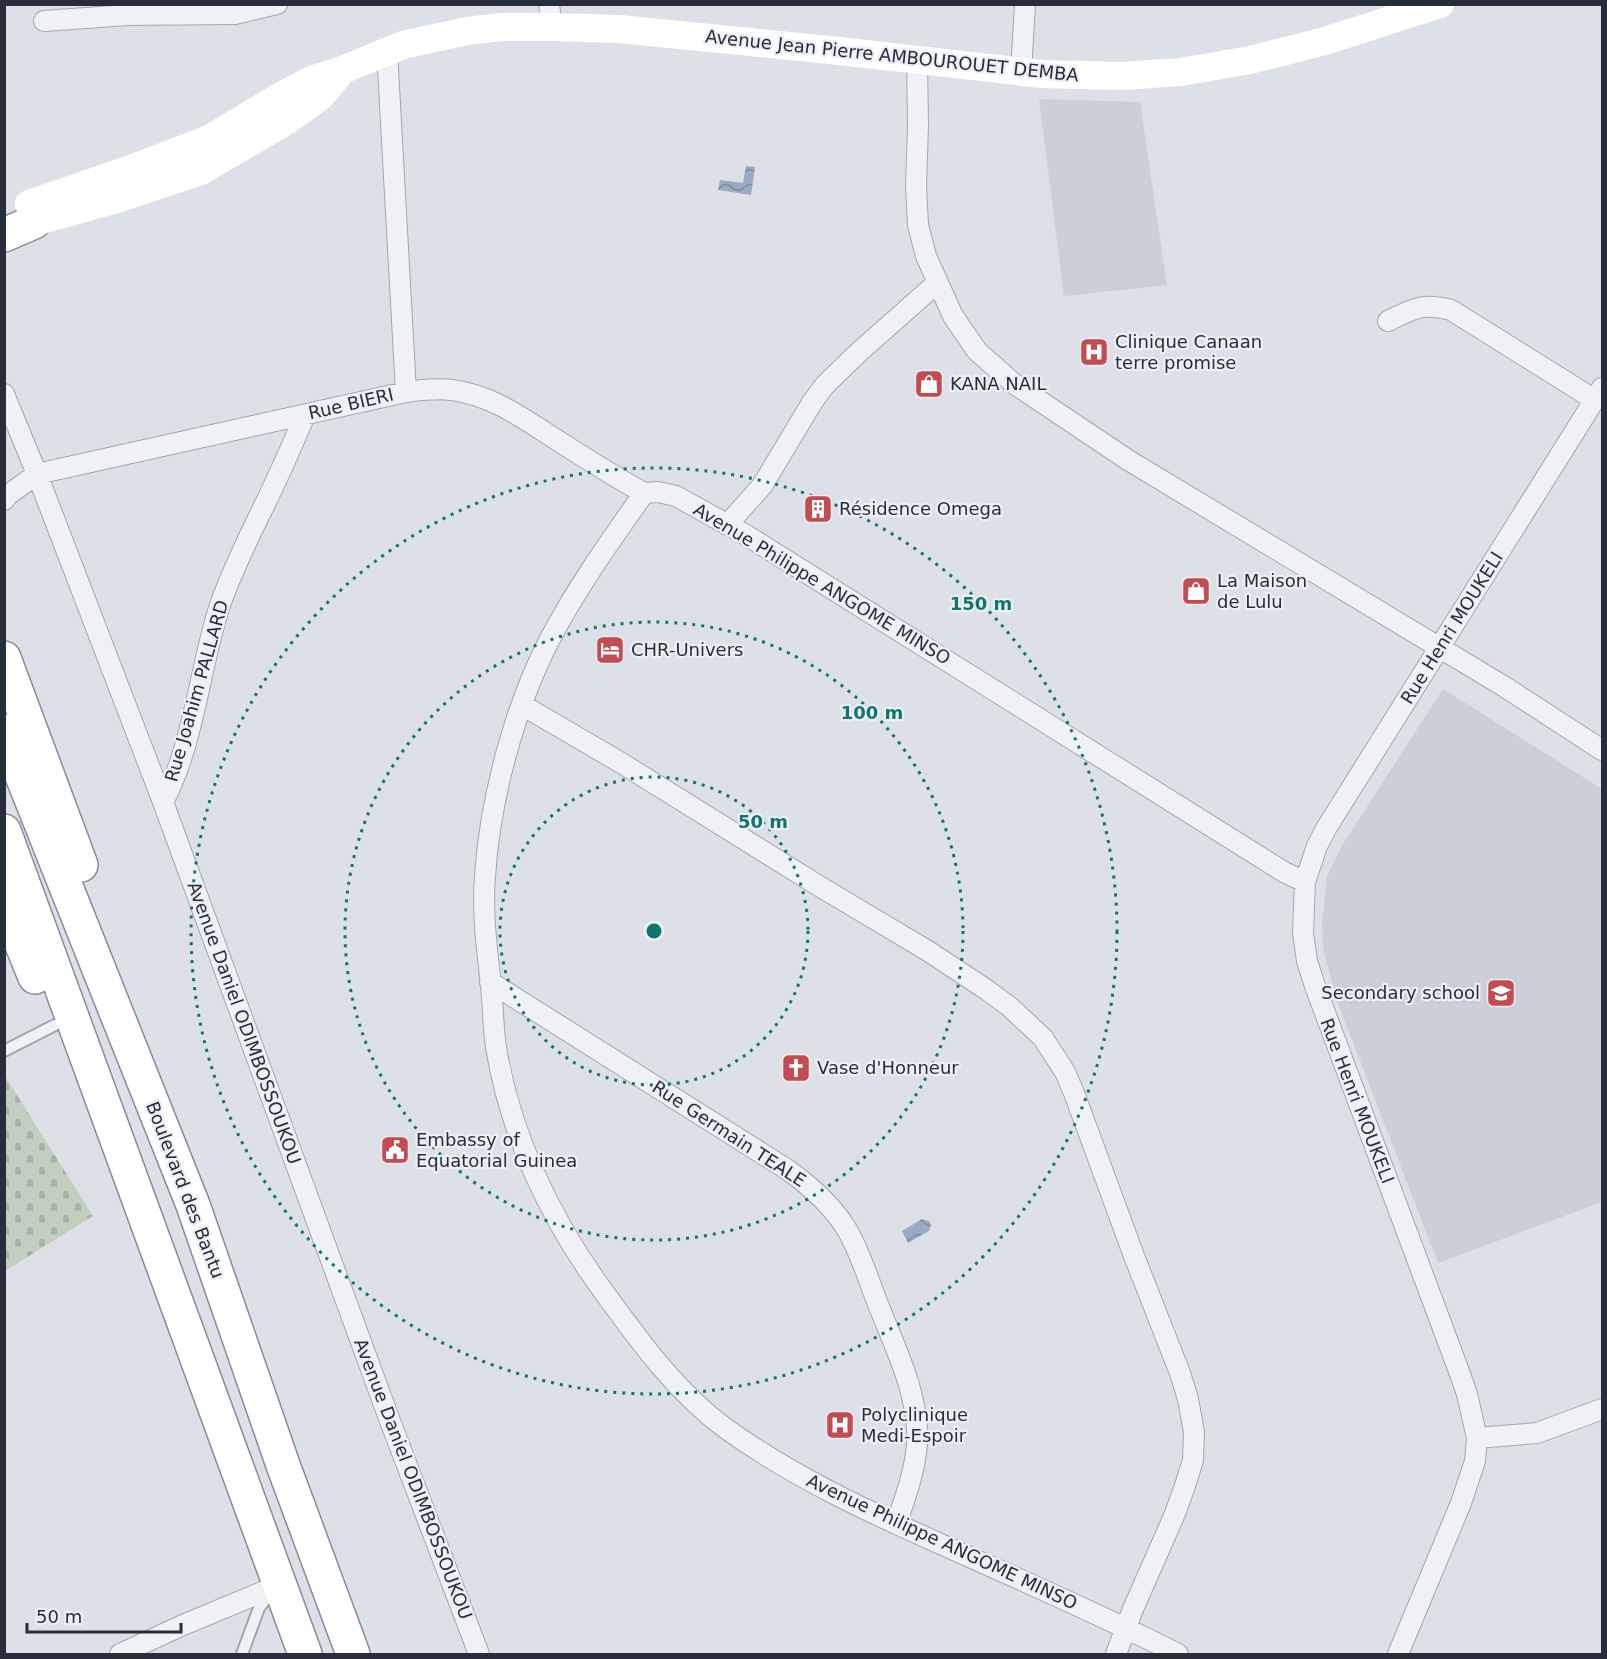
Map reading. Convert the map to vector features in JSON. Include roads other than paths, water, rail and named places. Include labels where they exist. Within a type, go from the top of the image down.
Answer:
[{"type":"highway","points":[[4,658],[47,769],[179,1135],[193,1205]]},
{"type":"highway","name":"Boulevard des Bantu","points":[[4,731],[193,1205],[279,1454],[353,1654]]},
{"type":"highway","points":[[4,831],[305,1654]]},
{"type":"highway","points":[[4,901],[113,1161],[148,1223]]},
{"type":"main road","name":"Avenue Jean Pierre AMBOUROUET DEMBA","points":[[14,219],[120,198],[201,171],[288,120],[320,97],[342,70],[387,51],[416,41],[502,27],[551,16],[619,30],[717,38],[1021,72],[1121,76],[1181,72],[1250,60],[1325,41],[1440,4]]},
{"type":"street","points":[[44,21],[128,15],[235,14],[278,4]]},
{"type":"street","points":[[1021,72],[1025,4]]},
{"type":"street","points":[[387,51],[406,392]]},
{"type":"street","points":[[917,60],[918,225],[926,256],[937,283],[953,316],[977,351],[1013,383],[1128,460],[1557,719],[1602,750]]},
{"type":"street","points":[[727,525],[762,486],[825,385],[937,283]]},
{"type":"street","points":[[1388,321],[1423,306],[1436,306],[1451,310],[1599,394]]},
{"type":"street","name":"Rue BIERI","points":[[37,474],[406,392],[434,389],[454,390],[488,399],[644,493]]},
{"type":"street","name":"Avenue Daniel ODIMBOSSOUKOU","points":[[4,394],[163,802],[390,1420],[479,1654]]},
{"type":"street","name":"Rue Henri MOUKELI","points":[[1398,1654],[1461,1503],[1475,1461],[1477,1437],[1460,1374],[1307,961],[1303,933],[1305,882],[1317,846],[1327,827],[1599,394]]},
{"type":"street","name":"Rue Joahim PALLARD","points":[[163,802],[178,769],[211,632],[220,605],[305,415]]},
{"type":"street","points":[[4,500],[37,474]]},
{"type":"street","name":"Avenue Philippe ANGOME MINSO","points":[[1178,1654],[1126,1627],[896,1524],[826,1489],[773,1460],[723,1426],[672,1379],[634,1334],[596,1281],[559,1223],[541,1187],[511,1111],[496,1046],[484,921],[487,851],[505,757],[522,705],[550,639],[597,558],[644,493],[658,492],[676,496],[756,541],[1284,872],[1305,882]]},
{"type":"street","points":[[522,705],[623,764],[928,951],[987,990],[1030,1024],[1054,1052],[1074,1093],[1180,1373],[1194,1432],[1193,1460],[1185,1486],[1116,1654]]},
{"type":"street","name":"Rue Germain TEALE","points":[[490,982],[788,1170],[831,1208],[847,1229],[859,1254],[911,1392],[917,1444],[914,1466],[896,1524]]},
{"type":"street","points":[[1477,1437],[1537,1433],[1602,1409]]},
{"type":"street","points":[[120,1654],[279,1585]]},
{"type":"lane","points":[[4,1051],[55,1025]]},
{"type":"lane","points":[[242,1654],[259,1608],[268,1594],[279,1585]]},
{"type":"water","points":[[746,166],[755,167],[751,195],[718,190],[720,180],[743,183]]},
{"type":"water","points":[[922,1219],[929,1221],[931,1225],[929,1231],[908,1243],[902,1231]]},
{"type":"place","name":"Clinique Canaan terre promise","points":[[1094,352]]},
{"type":"place","name":"KANA NAIL","points":[[929,384]]},
{"type":"place","name":"Résidence Omega","points":[[818,509]]},
{"type":"place","name":"La Maison de Lulu","points":[[1196,591]]},
{"type":"place","name":"CHR-Univers","points":[[610,650]]},
{"type":"place","name":"Secondary school","points":[[1501,993]]},
{"type":"place","name":"Vase d'Honneur","points":[[796,1068]]},
{"type":"place","name":"Embassy of Equatorial Guinea","points":[[395,1150]]},
{"type":"place","name":"Polyclinique Medi-Espoir","points":[[840,1425]]}]
